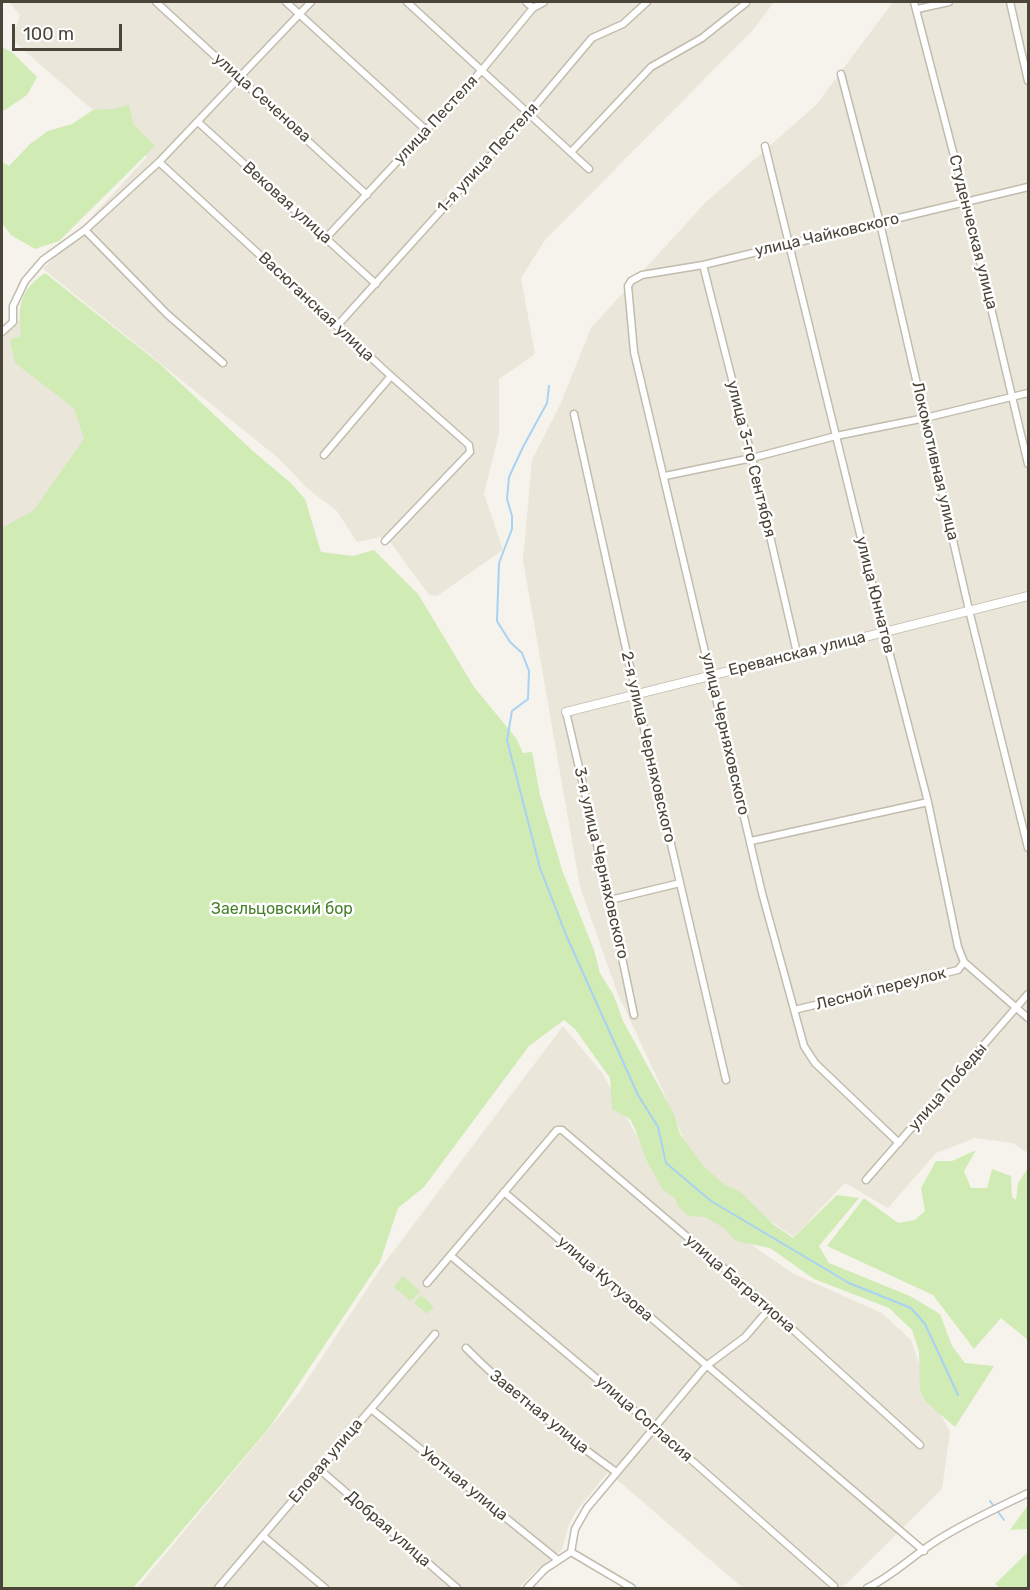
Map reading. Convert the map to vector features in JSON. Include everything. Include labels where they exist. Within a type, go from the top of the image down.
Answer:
[{"type":"street","name":"улица Сеченова","points":[[156,2],[367,195]]},
{"type":"street","points":[[286,2],[426,130]]},
{"type":"street","points":[[2,332],[13,322],[12,306],[25,281],[43,260],[84,230],[159,162],[311,2]]},
{"type":"street","points":[[407,2],[590,169]]},
{"type":"street","points":[[526,2],[533,8]]},
{"type":"street","name":"улица Пестеля","points":[[326,238],[482,70],[533,8],[544,2]]},
{"type":"street","name":"1-я улица Пестеля","points":[[337,326],[529,113],[592,38],[623,24],[646,2]]},
{"type":"street","name":"Студенческая улица","points":[[914,2],[966,202],[1029,464]]},
{"type":"street","points":[[917,9],[949,2]]},
{"type":"street","points":[[1010,2],[1029,81]]},
{"type":"street","points":[[571,152],[651,67],[702,38],[746,3]]},
{"type":"street","name":"Локомотивная улица","points":[[841,74],[880,223],[969,610],[1029,848]]},
{"type":"street","name":"Вековая улица","points":[[198,122],[376,284]]},
{"type":"street","name":"улица Юннатов","points":[[765,146],[928,802],[958,946],[964,962]]},
{"type":"street","name":"Васюганская улица","points":[[159,162],[469,445],[470,452],[385,541]]},
{"type":"street","name":"улица Чайковского","points":[[628,286],[631,281],[642,275],[703,265],[1029,187]]},
{"type":"street","points":[[84,230],[167,314],[223,363]]},
{"type":"street","name":"улица 3-го Сентября","points":[[703,265],[752,458],[797,653]]},
{"type":"street","name":"улица Черняховского","points":[[628,286],[634,351],[751,841],[804,1046],[814,1063],[899,1143]]},
{"type":"street","points":[[324,455],[391,376]]},
{"type":"street","points":[[665,476],[1029,393]]},
{"type":"street","name":"2-я улица Черняховского","points":[[574,414],[636,694],[726,1080]]},
{"type":"street","name":"Ереванская улица","points":[[566,712],[1029,596]]},
{"type":"street","name":"3-я улица Черняховского","points":[[566,712],[634,1015]]},
{"type":"street","points":[[751,841],[928,802]]},
{"type":"street","points":[[610,900],[680,883]]},
{"type":"street","points":[[964,962],[1029,1018]]},
{"type":"street","name":"Лесной переулок","points":[[794,1010],[958,970],[964,962]]},
{"type":"street","name":"улица Победы","points":[[866,1180],[1029,994]]},
{"type":"street","name":"улица Багратиона","points":[[504,1191],[557,1130],[562,1130],[747,1288],[920,1444]]},
{"type":"street","points":[[427,1283],[504,1191]]},
{"type":"street","name":"улица Кутузова","points":[[504,1191],[924,1551]]},
{"type":"street","name":"улица Согласия","points":[[450,1256],[654,1427],[834,1586]]},
{"type":"street","points":[[527,1588],[546,1569],[571,1552],[575,1529],[580,1519],[616,1472],[706,1366],[745,1337],[769,1310]]},
{"type":"street","name":"Еловая улица","points":[[218,1588],[435,1334]]},
{"type":"street","name":"Заветная улица","points":[[466,1347],[502,1382],[582,1449],[616,1472]]},
{"type":"street","name":"Уютная улица","points":[[371,1409],[558,1560]]},
{"type":"street","name":"Добрая улица","points":[[319,1469],[457,1588]]},
{"type":"street","points":[[867,1588],[884,1579],[950,1533],[991,1510],[1029,1493]]},
{"type":"street","points":[[263,1536],[325,1588]]},
{"type":"street","points":[[571,1552],[632,1588]]},
{"type":"shaded area","points":[[9,2],[774,2],[753,30],[545,240],[521,278],[535,354],[499,379],[499,434],[484,494],[503,550],[437,596],[429,595],[386,536],[357,542],[337,511],[308,489],[277,457],[43,269],[147,157],[12,40],[20,15]]},
{"type":"shaded area","points":[[893,2],[1028,2],[1028,1153],[1013,1143],[975,1138],[936,1153],[888,1208],[845,1183],[794,1237],[699,1174],[617,992],[580,887],[523,560],[532,460],[560,405],[591,328],[705,203],[816,105]]},
{"type":"shaded area","points":[[23,317],[130,471],[2,582],[2,331]]},
{"type":"shaded area","points":[[563,1026],[602,1073],[664,1185],[794,1274],[882,1313],[911,1340],[929,1393],[950,1432],[942,1489],[842,1588],[743,1588],[608,1472],[575,1513],[568,1527],[562,1550],[519,1588],[137,1588],[298,1394],[380,1269]]},
{"type":"green space","points":[[2,47],[13,53],[37,77],[27,95],[2,112]]},
{"type":"green space","points":[[129,105],[133,124],[155,146],[59,241],[35,249],[11,235],[2,223],[2,162],[9,166],[30,144],[48,131],[72,124],[93,110],[114,109]]},
{"type":"green space","name":"Заельцовский бор","points":[[45,273],[160,364],[254,452],[291,483],[305,499],[321,552],[353,556],[374,550],[418,594],[474,687],[516,738],[523,753],[532,752],[540,795],[562,870],[594,950],[600,973],[614,996],[623,1021],[674,1114],[680,1134],[704,1167],[725,1185],[739,1191],[774,1225],[793,1238],[837,1195],[859,1198],[819,1246],[829,1263],[910,1296],[940,1314],[952,1346],[965,1363],[994,1366],[955,1427],[926,1402],[920,1391],[919,1351],[912,1330],[889,1308],[814,1279],[770,1248],[736,1241],[724,1228],[705,1217],[689,1216],[678,1206],[675,1198],[663,1190],[646,1159],[630,1119],[612,1109],[610,1078],[575,1029],[564,1020],[529,1046],[424,1187],[398,1208],[380,1262],[270,1427],[133,1588],[2,1588],[2,528],[34,510],[84,439],[74,408],[15,363],[10,340],[21,336],[20,307],[22,300],[30,286]]},
{"type":"green space","points":[[976,1150],[964,1171],[971,1188],[987,1188],[992,1169],[1011,1176],[1012,1197],[1016,1200],[1018,1183],[1028,1168],[1028,1340],[1001,1318],[974,1349],[933,1295],[827,1246],[864,1198],[898,1223],[915,1220],[925,1211],[921,1188],[936,1161],[952,1161]]},
{"type":"green space","points":[[403,1276],[420,1291],[411,1301],[394,1287]]},
{"type":"green space","points":[[421,1295],[434,1307],[427,1314],[414,1303]]},
{"type":"green space","points":[[1028,1505],[1028,1529],[1010,1530]]},
{"type":"green space","points":[[1028,1552],[1028,1588],[1000,1588],[995,1584]]},
{"type":"waterway","points":[[549,386],[547,403],[509,477],[507,499],[512,516],[512,529],[499,563],[497,621],[510,642],[522,653],[529,671],[528,699],[512,711],[507,740],[540,868],[566,935],[638,1095],[658,1127],[666,1163],[711,1201],[849,1283],[911,1308],[925,1324],[958,1395]]},
{"type":"waterway","points":[[990,1501],[1004,1520]]}]
